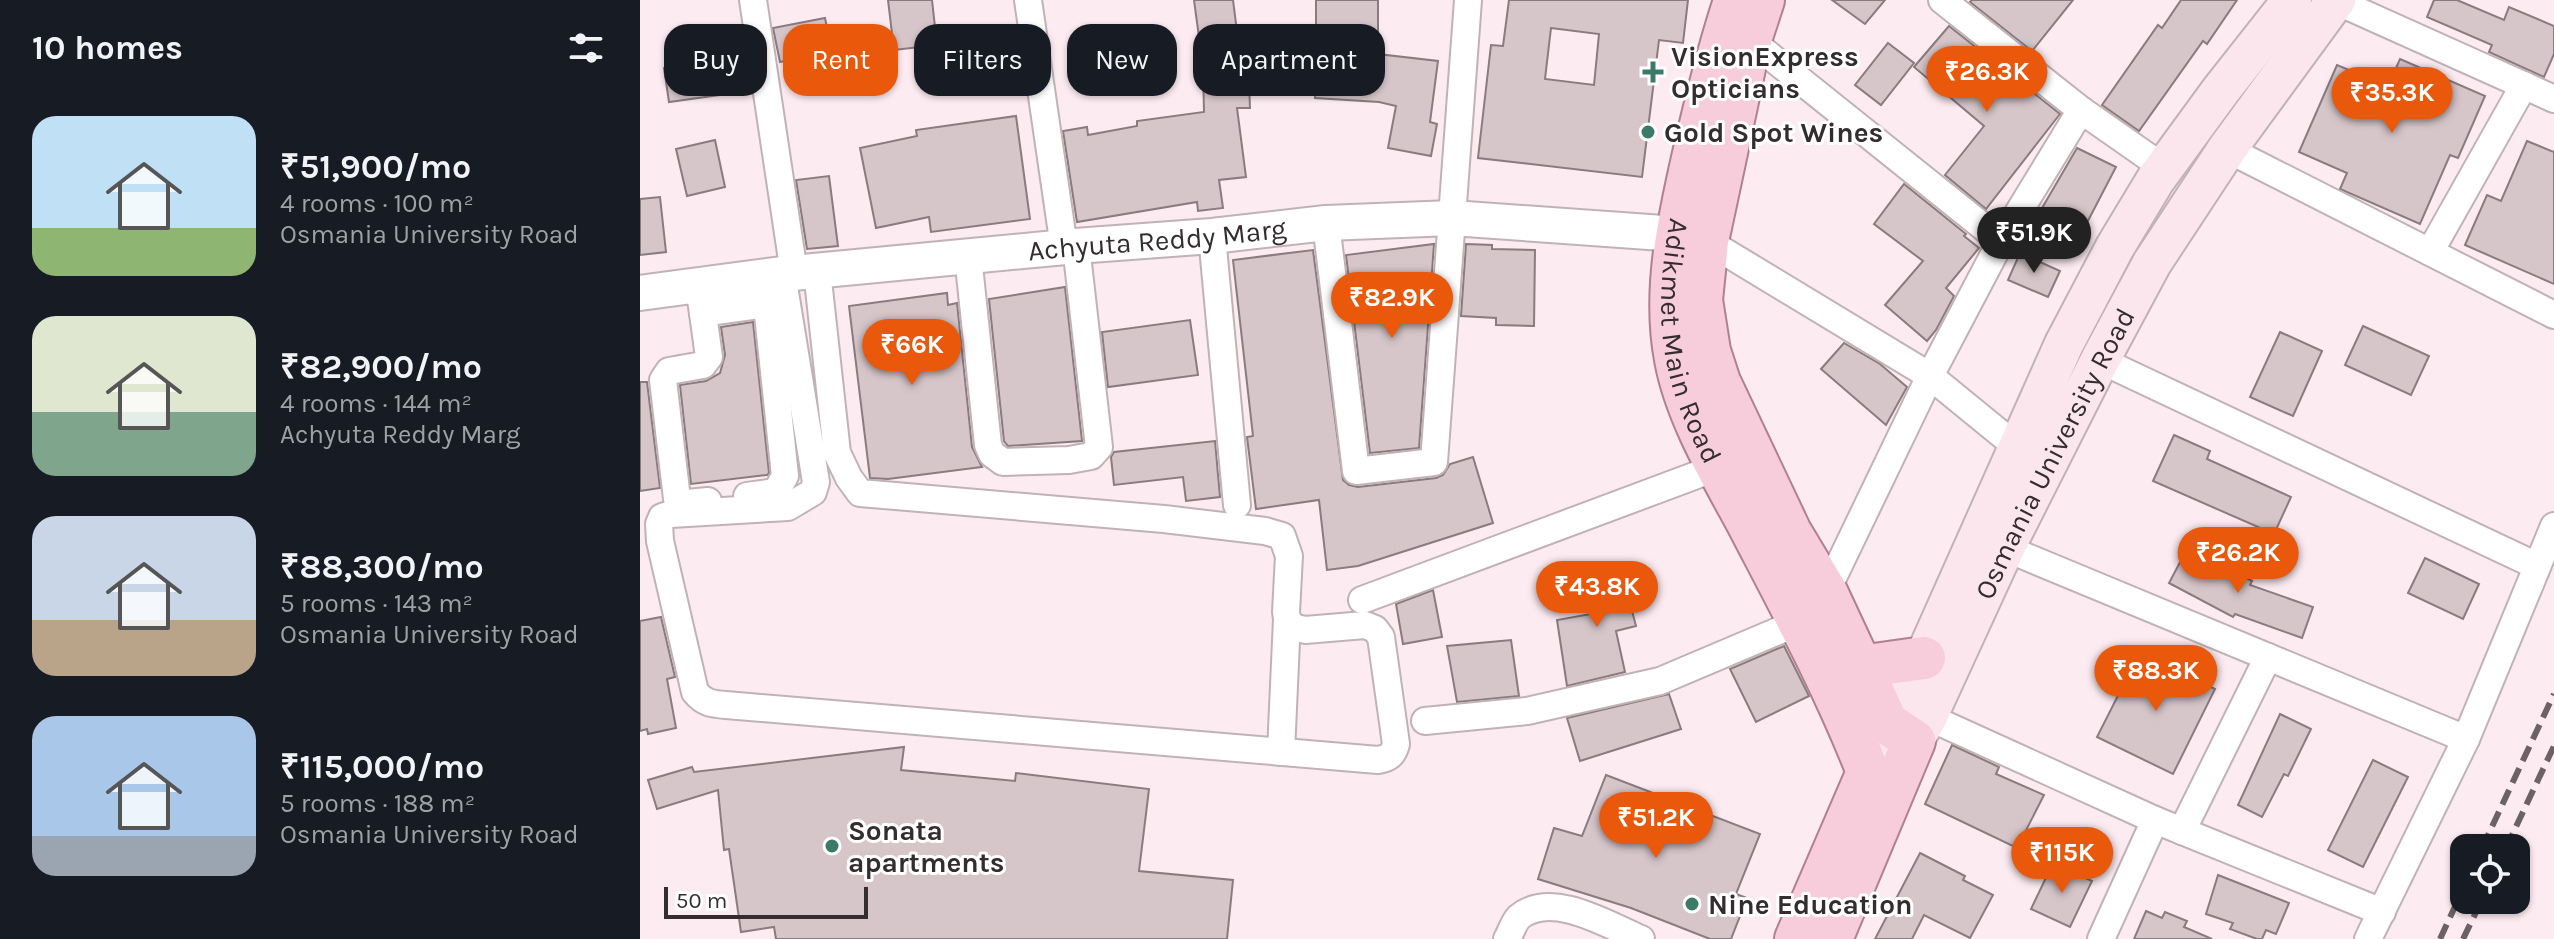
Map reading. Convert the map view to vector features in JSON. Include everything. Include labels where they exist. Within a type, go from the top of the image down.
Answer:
[{"type":"main road","name":"Adikmet Main Road","points":[[1736,0],[1715,60],[1692,237],[1709,351],[1719,382],[1790,532],[1826,592],[1860,667],[1907,721]]},
{"type":"main road","name":"Adikmet Main Road","points":[[1763,0],[1671,305],[1676,361],[1684,390],[1718,467],[1849,724],[1881,778]]},
{"type":"main road","name":"Osmania University Road","points":[[1907,721],[1924,658],[2064,344],[2115,247],[2164,168],[2292,0]]},
{"type":"main road","name":"Osmania University Road","points":[[1796,939],[1881,778],[1907,721],[2005,548],[2152,263],[2227,149],[2336,0]]},
{"type":"main road","points":[[1860,667],[1924,658]]},
{"type":"main road","name":"Osmania University Road","points":[[1831,939],[1881,778]]},
{"type":"street","points":[[753,0],[785,280],[816,482],[809,496],[788,507],[662,517],[659,524],[660,541],[695,692],[707,703],[1378,760],[1388,758],[1396,744],[1381,637],[1375,629],[1365,625],[1305,630],[1293,627],[1287,619]]},
{"type":"street","points":[[968,256],[988,445],[992,454],[1003,462],[1069,460],[1091,456],[1099,447],[1070,246],[1028,0]]},
{"type":"street","points":[[1326,223],[1356,471],[1434,462],[1468,0]]},
{"type":"street","points":[[1942,0],[2081,110],[2164,168]]},
{"type":"street","points":[[2336,0],[2554,99]]},
{"type":"street","points":[[1750,40],[2001,241]]},
{"type":"street","points":[[2430,252],[2524,85]]},
{"type":"street","points":[[1826,592],[1930,376],[2001,241],[2081,110]]},
{"type":"street","points":[[2227,149],[2554,315]]},
{"type":"street","name":"Achyuta Reddy Marg","points":[[640,293],[701,299],[785,280],[968,256],[1212,236],[1326,223],[1452,218],[1692,237]]},
{"type":"street","points":[[1212,236],[1237,505]]},
{"type":"street","points":[[1692,237],[1930,376],[2017,447]]},
{"type":"street","points":[[701,299],[709,357],[703,365],[669,371],[663,380],[677,499],[687,503],[776,492],[785,476],[785,280]]},
{"type":"street","points":[[785,280],[837,453],[860,493],[1164,519],[1282,536],[1289,556],[1281,752]]},
{"type":"street","points":[[2100,360],[2537,566]]},
{"type":"street","points":[[1362,600],[1718,467]]},
{"type":"street","points":[[816,482],[849,478]]},
{"type":"street","points":[[2368,939],[2466,739],[2554,526]]},
{"type":"street","points":[[2005,548],[2466,739]]},
{"type":"street","points":[[1425,721],[1527,711],[1660,681],[1797,623]]},
{"type":"street","points":[[2182,831],[2268,657]]},
{"type":"street","points":[[1907,721],[2382,912]]},
{"type":"street","points":[[2101,939],[2155,820]]},
{"type":"street","points":[[1507,939],[1517,918],[1536,908],[1558,905],[1641,939]]},
{"type":"building","points":[[888,0],[932,0],[935,24],[914,24],[914,48],[898,50],[898,24],[891,24]]},
{"type":"building","points":[[1194,0],[1233,0],[1236,24],[1197,24]]},
{"type":"building","points":[[1316,0],[1378,0],[1378,24],[1316,24]]},
{"type":"building","points":[[1509,0],[1688,0],[1683,43],[1659,40],[1642,177],[1478,158],[1491,45],[1503,46]],"holes":[[[1551,28],[1599,34],[1594,85],[1545,79]]]},
{"type":"building","points":[[1832,0],[1885,0],[1865,24]]},
{"type":"building","points":[[2073,0],[2032,51],[1970,2]]},
{"type":"building","points":[[2181,0],[2237,0],[2207,44],[2203,41],[2139,131],[2102,105],[2158,25],[2162,28]]},
{"type":"building","points":[[2434,0],[2457,0],[2504,20],[2509,7],[2554,26],[2554,54],[2544,77],[2489,52],[2492,45],[2427,17]]},
{"type":"building","points":[[825,18],[826,24],[794,24]]},
{"type":"building","points":[[783,26],[783,61],[780,62],[773,28]]},
{"type":"building","points":[[1949,26],[2060,114],[1986,209],[1945,175],[1984,126],[1914,67]]},
{"type":"building","points":[[1888,43],[1914,63],[1881,105],[1855,85]]},
{"type":"building","points":[[1385,55],[1438,61],[1430,122],[1437,124],[1431,156],[1388,148],[1396,106],[1315,98],[1385,96]]},
{"type":"building","points":[[2400,59],[2485,96],[2458,158],[2450,155],[2420,224],[2340,189],[2347,173],[2299,152],[2337,65],[2388,86]]},
{"type":"building","points":[[668,96],[713,96],[669,102]]},
{"type":"building","points":[[1204,96],[1250,96],[1250,108],[1237,108],[1246,177],[1219,180],[1223,208],[1198,211],[1197,202],[1077,222],[1063,131],[1087,127],[1088,135],[1137,126],[1137,121],[1204,112]]},
{"type":"building","points":[[1016,116],[1030,219],[931,232],[929,217],[876,228],[860,148],[917,136],[916,130]]},
{"type":"building","points":[[715,140],[725,187],[687,196],[676,149]]},
{"type":"building","points":[[2527,141],[2554,152],[2554,284],[2465,245],[2487,195],[2501,201]]},
{"type":"building","points":[[2077,148],[2116,167],[2078,240],[2038,215]]},
{"type":"building","points":[[829,176],[838,246],[807,249],[796,180]]},
{"type":"building","points":[[1904,184],[1979,248],[1946,288],[1954,296],[1927,341],[1885,305],[1923,261],[1874,224]]},
{"type":"building","points":[[660,197],[666,252],[640,255],[640,199]]},
{"type":"building","points":[[1434,244],[1419,448],[1370,453],[1346,255]]},
{"type":"building","points":[[1466,244],[1492,245],[1492,249],[1535,250],[1534,326],[1496,325],[1496,318],[1461,316]]},
{"type":"building","points":[[1313,250],[1343,480],[1358,487],[1436,478],[1443,475],[1450,464],[1473,457],[1493,523],[1358,566],[1327,570],[1319,500],[1256,509],[1247,437],[1253,436],[1233,260]]},
{"type":"building","points":[[2020,253],[2060,271],[2048,297],[2008,280]]},
{"type":"building","points":[[1065,287],[1082,441],[1008,446],[1004,441],[989,299]]},
{"type":"building","points":[[947,293],[948,305],[957,303],[972,447],[982,467],[888,479],[870,478],[849,306]]},
{"type":"building","points":[[1190,320],[1198,375],[1108,387],[1102,332]]},
{"type":"building","points":[[753,322],[769,473],[691,484],[680,385],[706,381],[720,373],[725,355],[721,327]]},
{"type":"building","points":[[2363,326],[2429,356],[2411,395],[2345,365]]},
{"type":"building","points":[[2280,332],[2322,351],[2293,416],[2250,397]]},
{"type":"building","points":[[1844,343],[1880,364],[1907,387],[1886,425],[1821,369]]},
{"type":"building","points":[[640,382],[647,382],[660,488],[640,491]]},
{"type":"building","points":[[2174,435],[2210,451],[2207,459],[2291,497],[2274,534],[2153,481]]},
{"type":"building","points":[[1215,441],[1220,497],[1186,501],[1183,477],[1114,485],[1111,457],[1114,452]]},
{"type":"building","points":[[2188,547],[2252,581],[2250,585],[2313,607],[2302,638],[2235,614],[2233,617],[2169,583]]},
{"type":"building","points":[[2425,558],[2479,584],[2463,619],[2408,593]]},
{"type":"building","points":[[1620,565],[1636,626],[1616,631],[1625,672],[1567,686],[1557,620],[1591,614],[1581,576]]},
{"type":"building","points":[[1433,590],[1442,637],[1403,644],[1396,604]]},
{"type":"building","points":[[661,617],[675,677],[667,679],[676,728],[648,734],[647,729],[640,731],[640,621]]},
{"type":"building","points":[[1511,640],[1519,696],[1457,702],[1447,646]]},
{"type":"building","points":[[1784,646],[1809,696],[1756,722],[1730,669]]},
{"type":"building","points":[[2140,652],[2215,689],[2173,774],[2097,737]]},
{"type":"building","points":[[1669,694],[1681,729],[1580,761],[1567,718]]},
{"type":"building","points":[[2280,714],[2311,729],[2288,776],[2284,774],[2262,817],[2238,805]]},
{"type":"building","points":[[1952,745],[1999,767],[1996,774],[2044,795],[2017,848],[1925,804]]},
{"type":"building","points":[[904,747],[901,770],[1015,781],[1016,773],[1149,789],[1139,871],[1233,880],[1227,939],[776,939],[774,927],[741,932],[729,849],[724,850],[718,790],[657,809],[648,780],[692,767],[694,772]]},
{"type":"building","points":[[2373,760],[2408,777],[2363,867],[2328,850]]},
{"type":"building","points":[[1606,775],[1760,834],[1736,894],[1747,898],[1731,939],[1710,939],[1631,908],[1538,879],[1554,828],[1582,836]]},
{"type":"building","points":[[1920,853],[1965,876],[1963,880],[1993,895],[1970,938],[1924,915],[1912,939],[1875,939]]},
{"type":"building","points":[[2053,863],[2092,881],[2070,927],[2031,909]]},
{"type":"building","points":[[2218,875],[2289,903],[2276,934],[2266,930],[2262,939],[2257,939],[2230,929],[2233,923],[2206,914]]},
{"type":"building","points":[[2146,911],[2162,918],[2165,912],[2187,921],[2184,927],[2212,939],[2134,939]]},
{"type":"railway","points":[[2489,834],[2554,694]]},
{"type":"railway","points":[[2513,834],[2554,746]]},
{"type":"railway","points":[[2440,939],[2452,914]]},
{"type":"railway","points":[[2463,939],[2475,914]]},
{"type":"place","name":"VisionExpress Opticians","points":[[1653,72]]},
{"type":"place","name":"Gold Spot Wines","points":[[1648,132]]},
{"type":"place","name":"Sonata apartments","points":[[832,846]]},
{"type":"place","name":"Nine Education","points":[[1692,904]]}]
